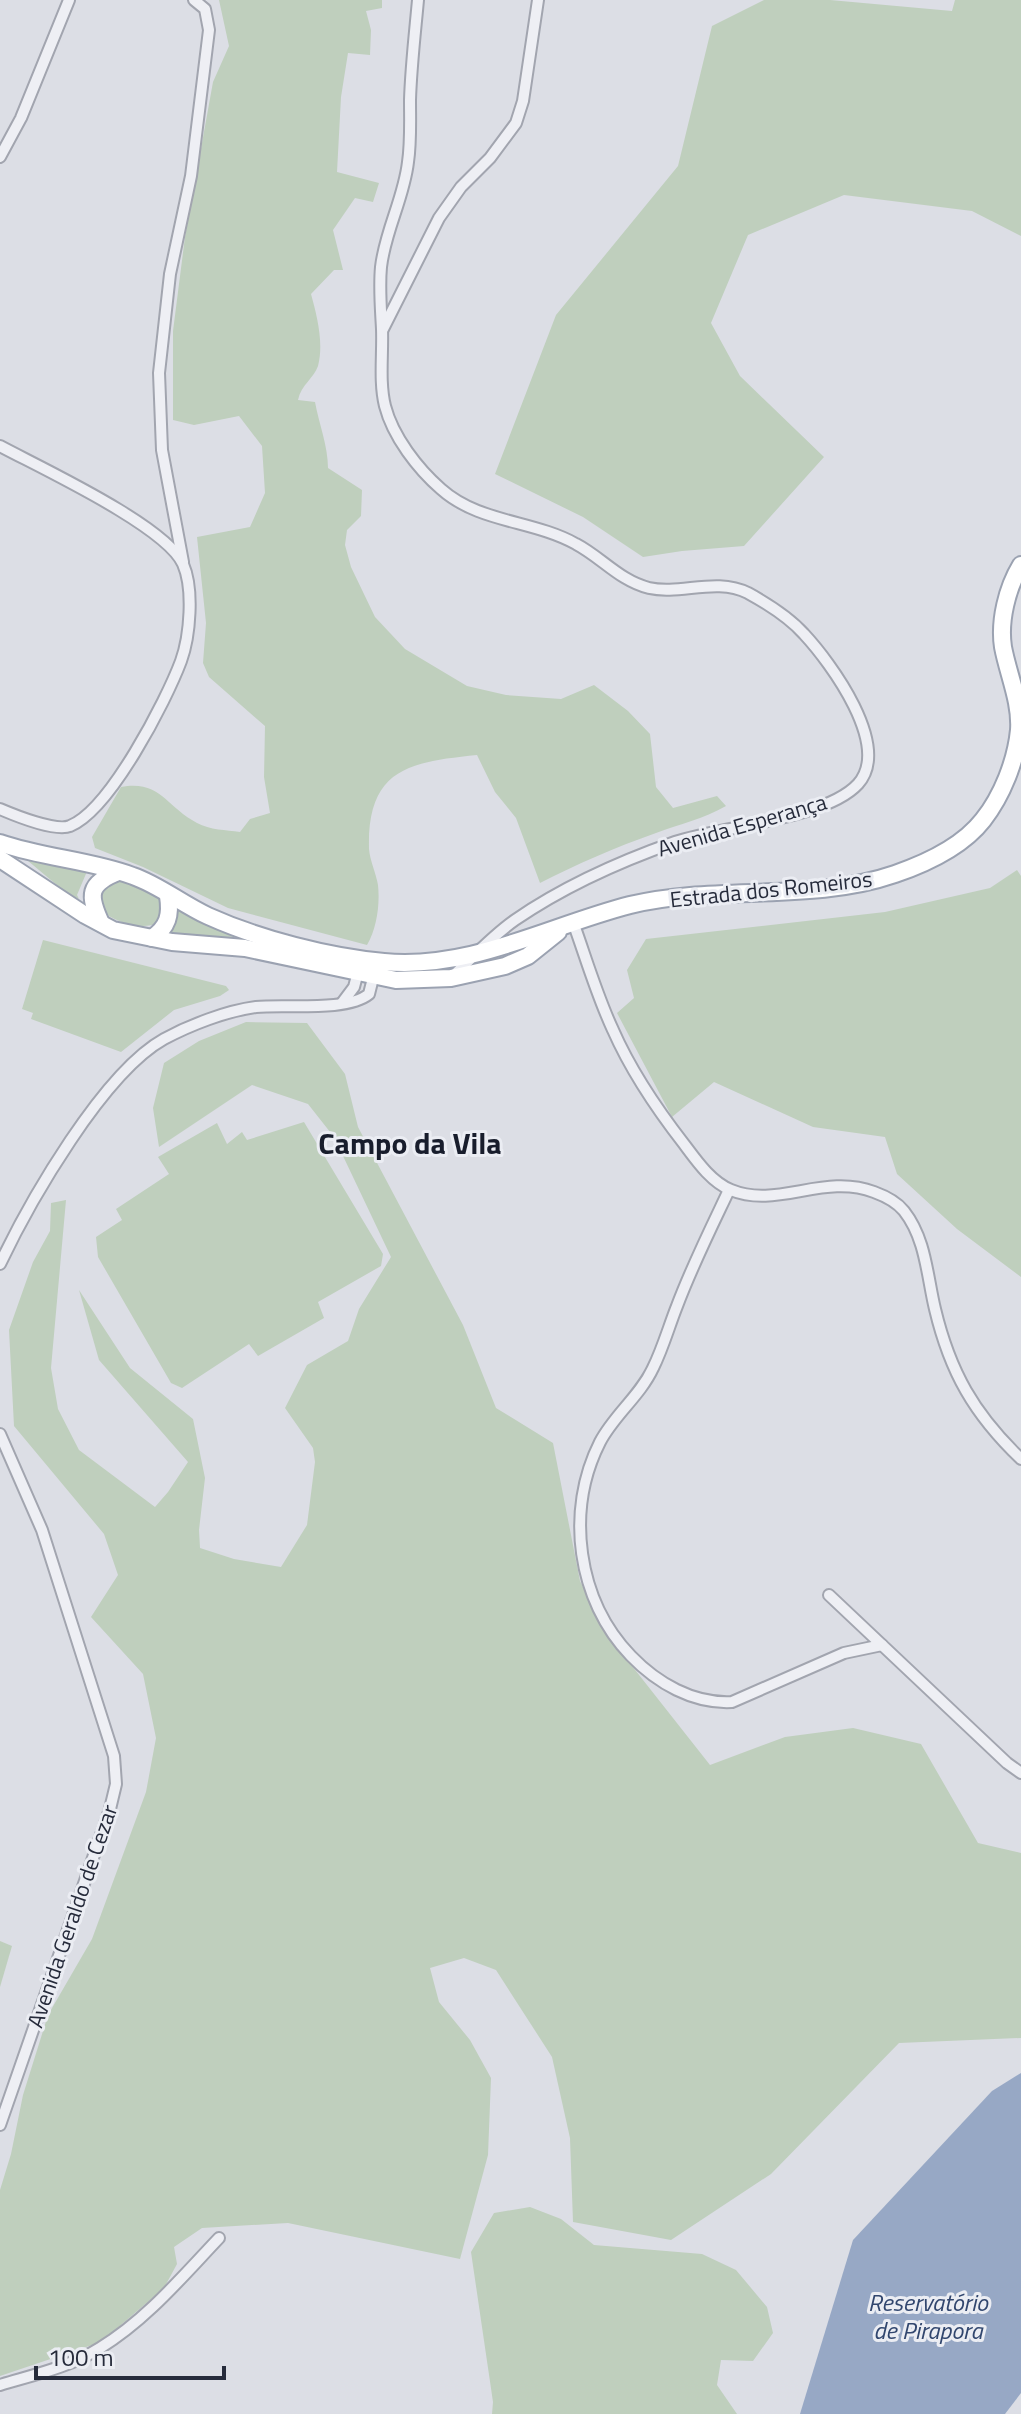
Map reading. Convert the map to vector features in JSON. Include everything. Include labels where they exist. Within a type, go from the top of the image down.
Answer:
[{"type":"main road","name":"Estrada dos Romeiros","points":[[0,859],[85,915],[121,933],[366,967],[424,963],[474,955],[632,905],[681,897],[864,882],[895,875],[932,859],[973,833],[996,801],[1007,777],[1019,729],[1015,695],[1003,645],[1008,593],[1021,565]]},
{"type":"main road","name":"Estrada dos Romeiros","points":[[0,843],[133,876],[231,926],[422,981],[505,966],[528,956],[569,924]]},
{"type":"main road","points":[[101,923],[94,909],[92,892],[99,881],[118,872]]},
{"type":"main road","points":[[152,938],[166,926],[170,908],[168,896]]},
{"type":"street","points":[[0,157],[21,118],[69,0]]},
{"type":"street","points":[[0,809],[59,828],[71,826],[116,783],[162,703],[182,659],[189,624],[189,597],[162,450],[159,373],[170,274],[191,176],[209,30],[209,17],[205,9],[194,0]]},
{"type":"street","name":"Avenida Esperança","points":[[418,0],[412,55],[408,166],[381,267],[382,382],[385,407],[394,429],[440,489],[478,512],[565,538],[640,585],[667,589],[728,587],[758,599],[804,633],[838,677],[864,731],[868,763],[859,783],[822,806],[680,841],[643,854],[565,891],[514,921],[451,978]]},
{"type":"street","points":[[382,331],[439,218],[461,187],[490,158],[516,123],[523,101],[538,0]]},
{"type":"street","points":[[0,446],[141,523],[164,541],[183,564]]},
{"type":"street","points":[[569,924],[613,1030],[652,1102],[700,1165],[729,1190],[762,1197],[838,1184],[856,1186],[890,1198],[903,1210],[919,1242],[954,1370],[975,1408],[1021,1459]]},
{"type":"street","points":[[342,1004],[366,967]]},
{"type":"street","points":[[0,1264],[73,1138],[127,1069],[162,1040],[223,1015],[252,1008],[342,1004],[363,999],[372,988],[366,967]]},
{"type":"street","points":[[729,1190],[695,1262],[654,1366],[638,1393],[601,1441],[589,1468],[581,1500],[580,1535],[583,1567],[595,1606],[616,1640],[646,1671],[687,1695],[714,1703],[732,1702],[844,1653],[882,1645]]},
{"type":"street","name":"Avenida Geraldo de Cezar","points":[[0,1434],[42,1530],[114,1756],[116,1784],[0,2125]]},
{"type":"street","points":[[829,1595],[1021,1773]]},
{"type":"street","points":[[0,2385],[77,2360],[99,2349],[156,2303],[219,2238]]},
{"type":"green space","points":[[219,0],[382,0],[382,8],[366,11],[371,30],[370,55],[348,53],[341,97],[337,172],[379,183],[373,202],[355,198],[333,230],[343,270],[334,270],[311,294],[319,330],[320,357],[298,400],[315,402],[328,468],[362,490],[361,516],[347,530],[345,545],[351,567],[375,617],[405,649],[467,686],[506,695],[561,699],[594,685],[628,711],[650,734],[656,787],[673,808],[717,796],[726,806],[611,850],[540,883],[516,818],[495,792],[477,755],[413,766],[397,774],[385,786],[376,801],[370,822],[369,849],[379,900],[367,945],[228,908],[143,867],[95,848],[92,837],[121,787],[145,787],[162,796],[186,817],[218,829],[240,832],[250,819],[270,813],[264,777],[265,726],[209,677],[203,663],[206,623],[197,537],[250,527],[265,493],[262,446],[239,416],[194,425],[173,420],[173,331],[185,237],[213,82],[229,46]]},
{"type":"green space","points":[[764,0],[830,0],[952,11],[955,0],[1021,0],[1021,236],[972,211],[844,195],[748,235],[711,323],[740,376],[824,457],[744,546],[643,557],[583,517],[495,474],[556,315],[678,166],[712,26]]},
{"type":"green space","points":[[21,855],[88,869],[77,895],[79,899],[64,891]]},
{"type":"green space","points":[[1017,870],[1021,876],[1021,1277],[957,1229],[897,1174],[885,1137],[813,1127],[714,1082],[672,1117],[617,1013],[634,998],[627,970],[646,939],[885,912],[990,888]]},
{"type":"green space","points":[[119,878],[157,895],[163,909],[159,923],[144,926],[128,924],[100,910],[98,886]]},
{"type":"green space","points":[[174,904],[233,935],[234,937],[167,936]]},
{"type":"green space","points":[[43,940],[226,986],[229,990],[220,996],[174,1010],[121,1052],[31,1019],[33,1013],[22,1009]]},
{"type":"green space","points":[[246,1022],[307,1023],[345,1074],[358,1127],[463,1325],[496,1408],[553,1443],[580,1581],[606,1633],[710,1765],[785,1737],[853,1728],[921,1744],[978,1843],[1021,1853],[1021,2038],[899,2043],[771,2174],[671,2240],[573,2222],[570,2138],[552,2057],[496,1970],[464,1958],[430,1968],[439,2002],[470,2040],[491,2078],[488,2155],[460,2259],[288,2223],[202,2228],[174,2247],[177,2264],[164,2288],[101,2342],[0,2376],[0,2190],[23,2095],[48,2015],[92,1939],[146,1792],[156,1738],[143,1674],[91,1617],[118,1575],[104,1534],[14,1426],[9,1330],[33,1262],[50,1231],[51,1203],[66,1200],[51,1368],[58,1409],[79,1450],[155,1507],[188,1462],[99,1360],[79,1290],[130,1368],[193,1419],[205,1478],[200,1548],[234,1559],[281,1567],[307,1525],[315,1462],[313,1448],[285,1408],[307,1365],[348,1341],[359,1309],[391,1257],[334,1137],[308,1104],[252,1085],[159,1147],[153,1108],[164,1063],[199,1041]]},
{"type":"green space","points":[[304,1122],[383,1254],[381,1266],[318,1302],[324,1318],[258,1356],[249,1344],[182,1388],[171,1383],[98,1257],[96,1237],[122,1220],[116,1209],[169,1174],[158,1157],[217,1123],[227,1144],[242,1132],[247,1140]]},
{"type":"green space","points":[[0,1941],[12,1946],[0,1987]]},
{"type":"green space","points":[[530,2207],[561,2219],[594,2245],[702,2254],[736,2270],[767,2307],[773,2333],[753,2361],[721,2360],[717,2385],[737,2414],[492,2414],[493,2402],[471,2252],[494,2213]]},
{"type":"water","name":"Reservatório de Pirapora","points":[[1021,2073],[1021,2393],[1005,2414],[800,2414],[853,2240],[992,2091]]},
{"type":"district","name":"Campo da Vila","points":[[410,1144]]}]
